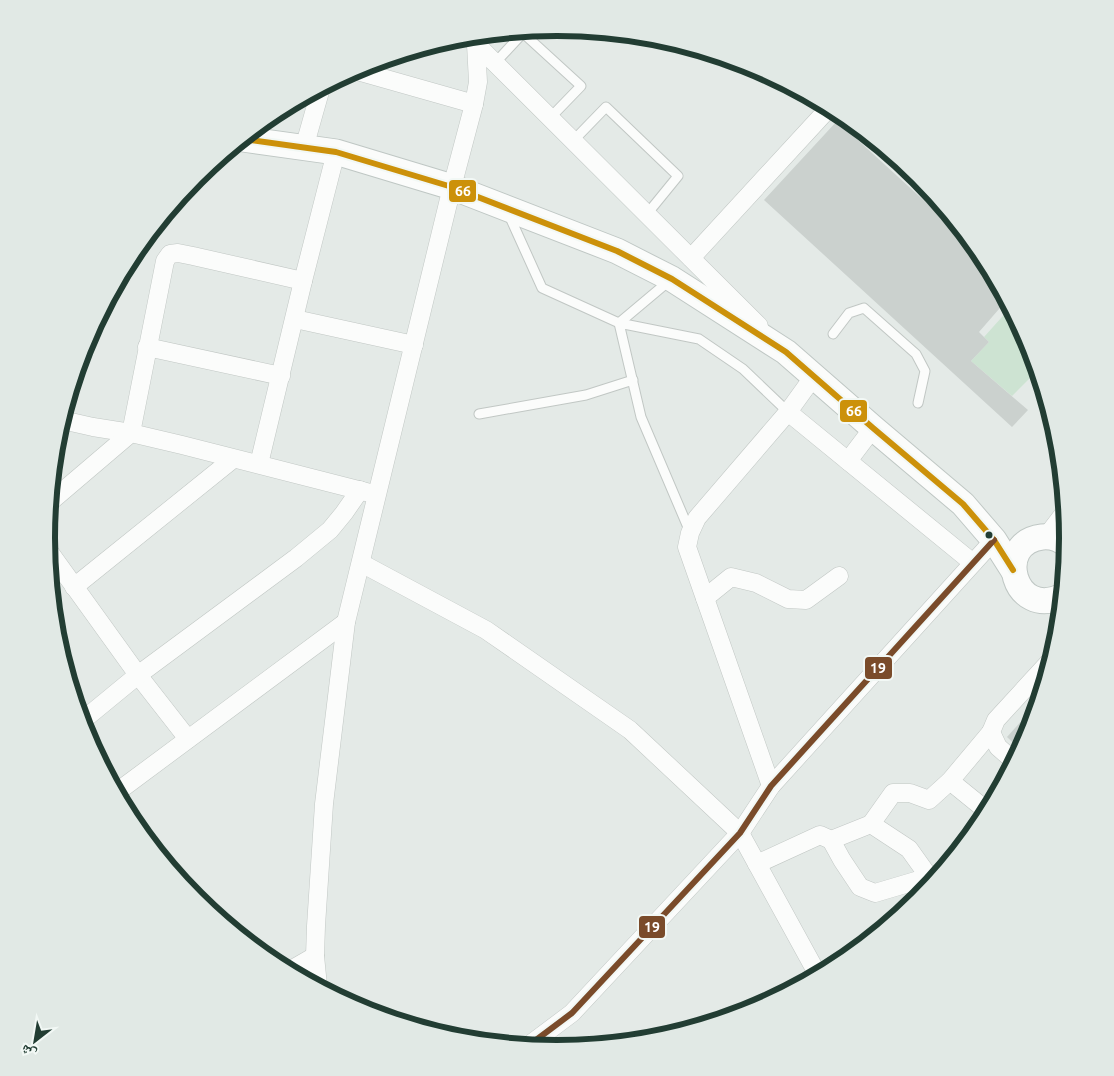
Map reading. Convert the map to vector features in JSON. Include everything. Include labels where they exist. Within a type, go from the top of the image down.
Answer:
[{"type":"main road","points":[[252,140],[336,152],[452,187],[617,251],[672,279],[786,352],[963,504],[994,540],[1013,570]]},
{"type":"main road","points":[[963,504],[1005,528],[1050,540]]},
{"type":"main road","points":[[1050,540],[1030,540],[1017,552],[1013,570],[1019,588],[1026,594],[1035,599],[1054,602]]},
{"type":"street","points":[[478,43],[495,63],[786,352]]},
{"type":"street","points":[[317,979],[315,956],[316,926],[324,804],[346,622],[474,104],[478,82],[475,44]]},
{"type":"street","points":[[366,74],[474,104]]},
{"type":"street","points":[[304,148],[319,96]]},
{"type":"street","points":[[691,258],[824,113]]},
{"type":"street","points":[[260,464],[336,152]]},
{"type":"street","points":[[57,496],[131,434],[165,261],[170,254],[178,253],[193,256],[303,282]]},
{"type":"street","points":[[295,320],[414,345]]},
{"type":"street","points":[[147,347],[281,376]]},
{"type":"street","points":[[771,786],[687,547],[690,533],[697,518],[788,412],[814,376]]},
{"type":"street","points":[[788,412],[973,562]]},
{"type":"street","points":[[69,422],[260,464],[378,495]]},
{"type":"street","points":[[848,461],[873,428]]},
{"type":"street","points":[[74,587],[234,459]]},
{"type":"street","points":[[88,716],[138,675],[296,558],[330,530],[344,514],[360,490]]},
{"type":"street","points":[[1050,540],[1059,524]]},
{"type":"street","points":[[537,1039],[572,1013],[740,833],[771,786],[994,540]]},
{"type":"street","points":[[56,561],[138,675],[188,739]]},
{"type":"street","points":[[361,563],[486,630],[630,730],[740,833],[815,969]]},
{"type":"street","points":[[705,598],[731,577],[756,582],[788,599],[806,600],[839,576]]},
{"type":"street","points":[[122,788],[346,622]]},
{"type":"street","points":[[831,840],[872,824],[893,794],[910,793],[929,800],[950,781],[992,732],[996,720],[1041,671]]},
{"type":"street","points":[[992,732],[998,747],[1009,756]]},
{"type":"street","points":[[950,781],[981,806]]},
{"type":"street","points":[[872,824],[909,849],[929,874]]},
{"type":"street","points":[[757,864],[820,835],[831,840],[860,887],[875,893],[924,880]]},
{"type":"street","points":[[296,967],[315,956]]},
{"type":"lane","points":[[527,37],[581,86],[550,118]]},
{"type":"lane","points":[[495,63],[519,38]]},
{"type":"lane","points":[[573,140],[606,107],[678,176],[647,214]]},
{"type":"lane","points":[[506,208],[542,288],[619,323],[699,339],[743,368],[788,412]]},
{"type":"lane","points":[[619,323],[672,279]]},
{"type":"lane","points":[[833,334],[849,313],[864,308],[916,354],[925,371],[918,403]]},
{"type":"lane","points":[[619,323],[641,417],[690,533]]},
{"type":"lane","points":[[479,414],[586,395],[633,380]]},
{"type":"green space","points":[[1005,313],[1021,346],[1032,376],[1012,396],[971,361],[989,342],[984,337]]},
{"type":"building","points":[[837,121],[841,125],[942,217],[974,259],[1002,306],[979,332],[989,342],[971,361],[1028,410],[1012,427],[764,200]]},
{"type":"building","points":[[1026,715],[1015,744],[1007,737]]},
{"type":"transit line","name":"66","points":[[252,140],[336,152],[452,187],[617,251],[672,279],[786,352],[963,504],[994,540],[1013,570]]},
{"type":"transit line","name":"19","points":[[537,1039],[572,1013],[740,833],[771,786],[994,540]]}]
